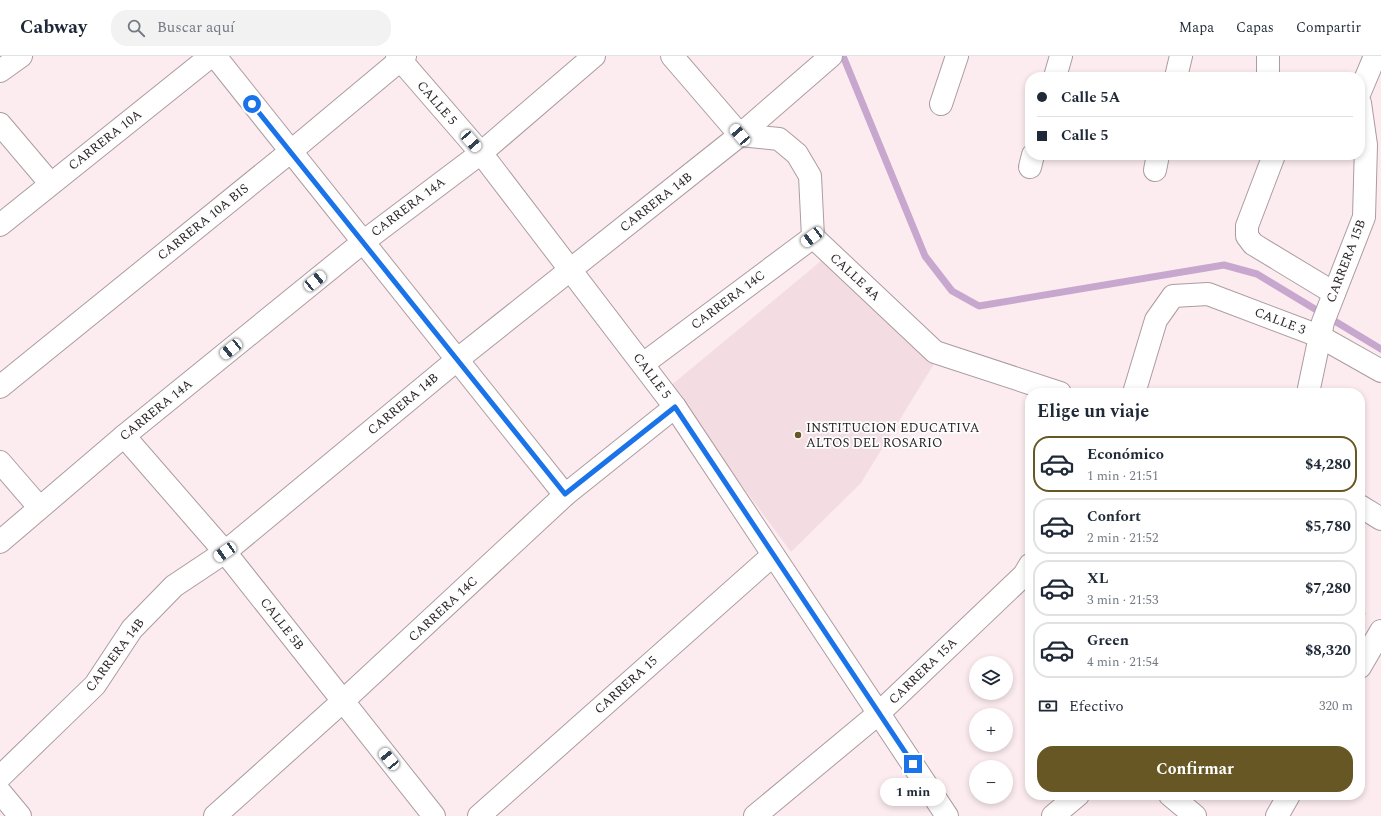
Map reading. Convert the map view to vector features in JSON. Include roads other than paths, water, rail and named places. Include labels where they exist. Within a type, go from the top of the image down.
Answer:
[{"type":"street","points":[[0,71],[21,56]]},
{"type":"street","name":"CARRERA 10A","points":[[0,225],[211,56]]},
{"type":"street","points":[[214,56],[565,494]]},
{"type":"street","name":"CARRERA 14A","points":[[0,542],[39,507],[124,436],[362,242],[481,153],[594,56]]},
{"type":"street","points":[[672,56],[740,135],[778,139],[797,154],[810,176],[812,237]]},
{"type":"street","name":"CARRERA 14B","points":[[0,777],[95,685],[132,629],[174,586],[225,552],[458,359],[740,135],[831,56]]},
{"type":"street","points":[[941,104],[957,56]]},
{"type":"street","points":[[1056,72],[1061,56]]},
{"type":"street","points":[[1177,72],[1181,56]]},
{"type":"street","points":[[1268,56],[1268,72]]},
{"type":"street","points":[[1365,80],[1375,56]]},
{"type":"street","name":"CARRERA 10A BIS","points":[[0,387],[290,152],[401,57]]},
{"type":"street","name":"CALLE 5","points":[[401,57],[481,153],[569,270],[644,364],[675,407],[947,816]]},
{"type":"street","points":[[0,124],[50,184]]},
{"type":"street","name":"CARRERA 15B","points":[[1309,388],[1321,329],[1364,217],[1365,137]]},
{"type":"street","points":[[1272,160],[1247,226],[1247,236],[1254,244],[1332,298]]},
{"type":"street","name":"CARRERA 14C","points":[[644,364],[812,237]]},
{"type":"street","name":"CALLE 4A","points":[[812,237],[936,352],[1045,388]]},
{"type":"street","name":"CALLE 3","points":[[1136,388],[1156,320],[1173,296],[1208,294],[1321,329],[1381,371]]},
{"type":"street","name":"CARRERA 14C","points":[[215,816],[343,701],[565,494],[675,407]]},
{"type":"street","name":"CALLE 5B","points":[[124,436],[225,552],[434,816]]},
{"type":"street","points":[[0,462],[39,507]]},
{"type":"street","points":[[1365,509],[1381,519]]},
{"type":"street","name":"CARRERA 15","points":[[479,816],[773,555]]},
{"type":"street","name":"CARRERA 15A","points":[[755,816],[879,713],[1025,573]]},
{"type":"street","points":[[1365,658],[1381,630]]},
{"type":"street","points":[[0,792],[20,816]]},
{"type":"street","points":[[1053,816],[1072,800]]},
{"type":"street","points":[[1176,800],[1195,816]]},
{"type":"street","points":[[1278,816],[1286,800]]},
{"type":"waterway","points":[[843,56],[925,256],[952,291],[979,306],[1224,265],[1257,274],[1381,349]]},
{"type":"place","name":"INSTITUCION EDUCATIVA ALTOS DEL ROSARIO","points":[[798,435]]}]
